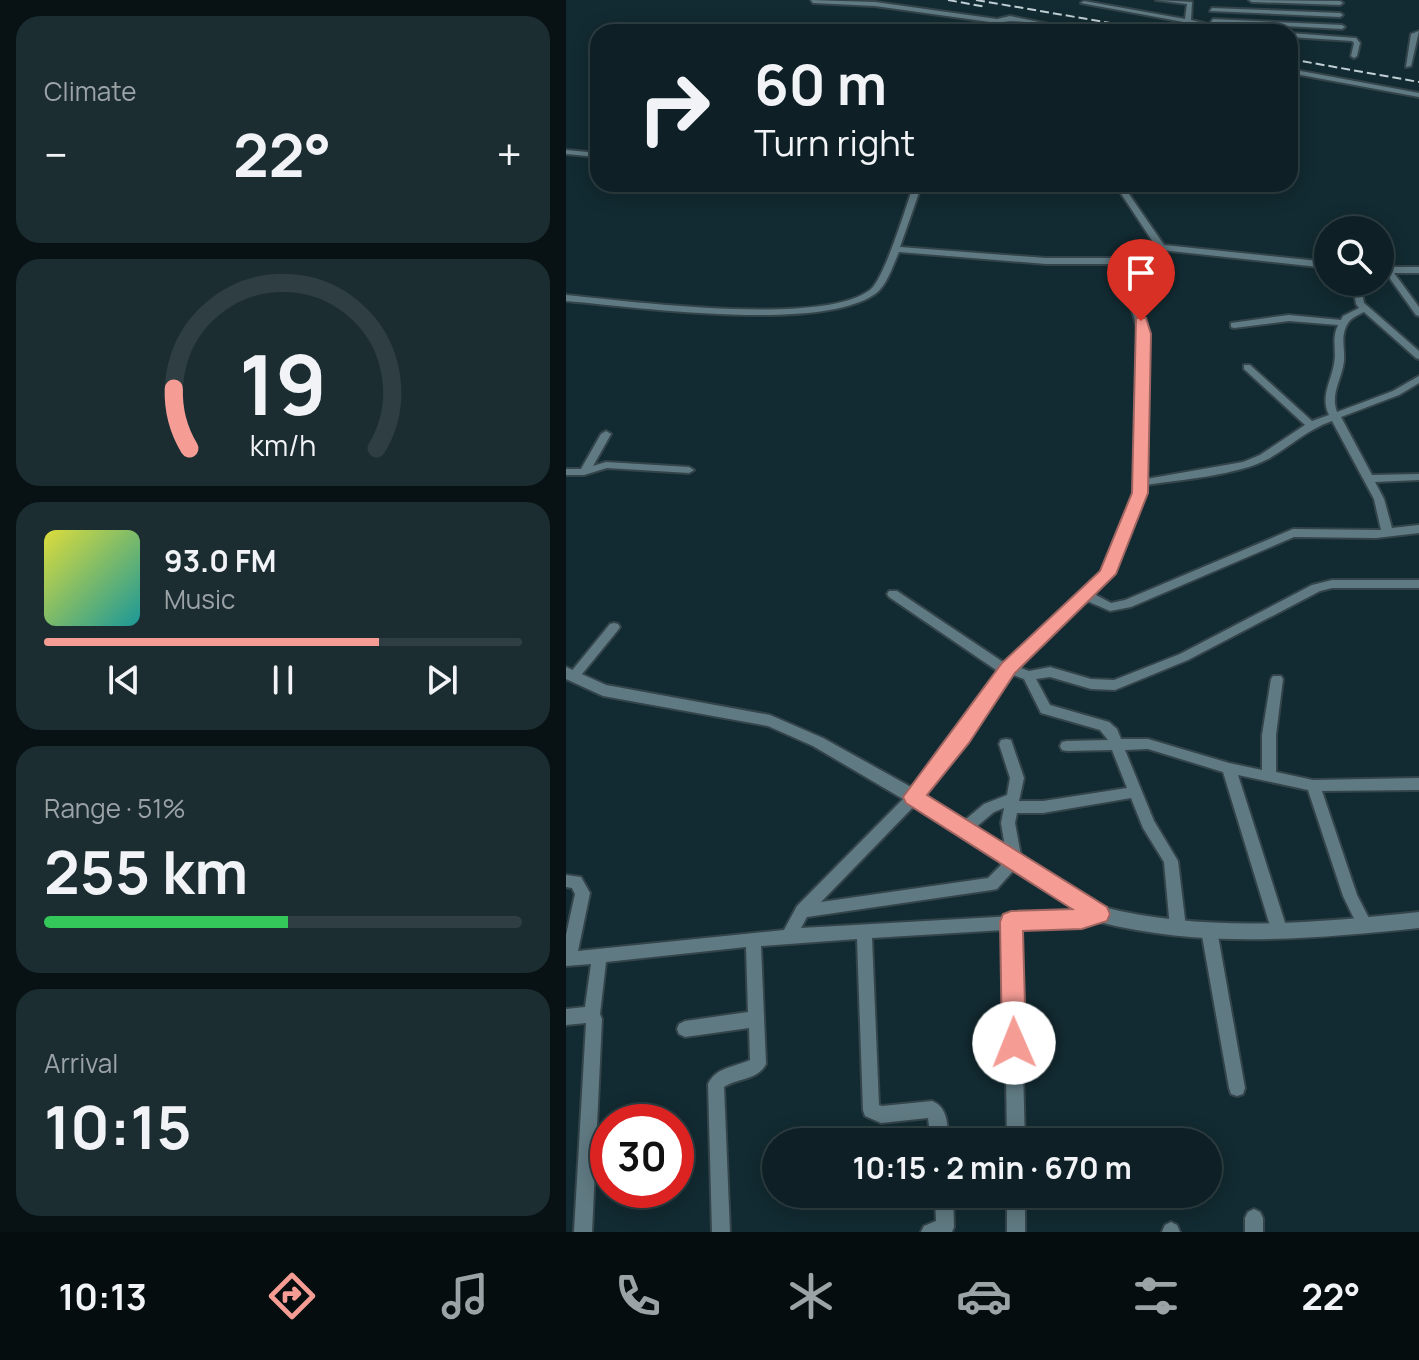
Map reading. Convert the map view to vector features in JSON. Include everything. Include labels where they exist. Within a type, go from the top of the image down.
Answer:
[{"type":"street","points":[[1159,0],[1186,1],[1191,5],[1188,21]]},
{"type":"street","points":[[1252,0],[1340,3]]},
{"type":"street","points":[[1276,0],[1279,24]]},
{"type":"street","points":[[813,1],[875,4],[997,21],[1010,18],[1039,24]]},
{"type":"street","points":[[1084,3],[1102,3],[1205,24]]},
{"type":"street","points":[[1138,12],[1145,5]]},
{"type":"street","points":[[1212,10],[1340,15]]},
{"type":"street","points":[[1213,21],[1241,24]]},
{"type":"street","points":[[1298,28],[1342,27]]},
{"type":"street","points":[[1408,66],[1414,35],[1419,33]]},
{"type":"street","points":[[1298,36],[1356,40],[1354,56]]},
{"type":"street","points":[[1298,72],[1419,95]]},
{"type":"street","points":[[566,152],[590,154]]},
{"type":"street","points":[[566,298],[805,312],[851,301],[874,290],[894,249],[915,192]]},
{"type":"street","points":[[1123,192],[1161,247]]},
{"type":"street","points":[[894,249],[1046,261],[1121,261],[1139,249],[1161,247],[1314,263]]},
{"type":"street","points":[[789,936],[802,911],[914,797],[962,737],[1010,668],[1108,574],[1140,493],[1144,334],[1121,261]]},
{"type":"street","points":[[1394,270],[1419,270]]},
{"type":"street","points":[[1394,281],[1419,313]]},
{"type":"street","points":[[1357,296],[1357,300],[1419,356]]},
{"type":"street","points":[[1234,325],[1289,318],[1343,323],[1366,308]]},
{"type":"street","points":[[1343,323],[1336,345],[1339,363],[1331,386],[1332,417],[1379,499],[1387,532]]},
{"type":"street","points":[[1247,367],[1311,425]]},
{"type":"street","points":[[1140,483],[1245,465],[1264,457],[1311,425],[1396,393],[1419,379]]},
{"type":"street","points":[[584,472],[606,434]]},
{"type":"street","points":[[566,472],[584,472],[606,465],[689,470]]},
{"type":"street","points":[[1367,479],[1419,477]]},
{"type":"street","points":[[1086,597],[1110,607],[1127,604],[1293,533],[1419,529]]},
{"type":"street","points":[[893,594],[1010,668],[1028,676],[1050,672],[1091,684],[1115,685],[1184,657],[1316,588],[1332,584],[1418,588]]},
{"type":"street","points":[[614,627],[570,675],[603,690],[770,721],[818,742],[914,797],[1099,914],[1125,923],[1209,930],[1365,926],[1419,920]]},
{"type":"street","points":[[1028,676],[1046,709],[1104,726],[1112,733],[1148,824],[1171,861],[1178,928]]},
{"type":"street","points":[[1269,778],[1269,735],[1277,679]]},
{"type":"street","points":[[802,911],[992,884],[1007,872],[1015,861],[1008,823],[1017,778],[1006,744]]},
{"type":"street","points":[[1067,746],[1148,744],[1229,768],[1313,786],[1419,784]]},
{"type":"street","points":[[1229,768],[1279,929]]},
{"type":"street","points":[[1313,786],[1350,896],[1365,926]]},
{"type":"street","points":[[964,829],[989,808],[1012,803],[1043,807],[1135,792]]},
{"type":"street","points":[[566,881],[576,882],[583,893],[567,959],[789,936],[1082,919],[1099,914]]},
{"type":"street","points":[[1011,922],[1016,1128]]},
{"type":"street","points":[[1209,930],[1237,1088]]},
{"type":"street","points":[[864,931],[871,1110],[881,1115],[932,1109],[938,1117],[939,1128]]},
{"type":"street","points":[[721,1232],[716,1084],[725,1075],[757,1066],[753,940]]},
{"type":"street","points":[[583,1232],[592,1015],[599,958]]},
{"type":"street","points":[[566,1017],[592,1015]]},
{"type":"street","points":[[685,1029],[756,1019]]},
{"type":"street","points":[[930,1232],[945,1227],[944,1208]]},
{"type":"street","points":[[1016,1208],[1016,1232]]},
{"type":"railway","points":[[948,0],[986,7]]},
{"type":"railway","points":[[976,0],[1116,24]]},
{"type":"railway","points":[[1298,60],[1419,82]]},
{"type":"route","points":[[1014,1043],[1011,922],[1082,919],[1099,914],[914,797],[962,737],[1009,668],[1108,574],[1140,493],[1144,334],[1141,321]]}]
